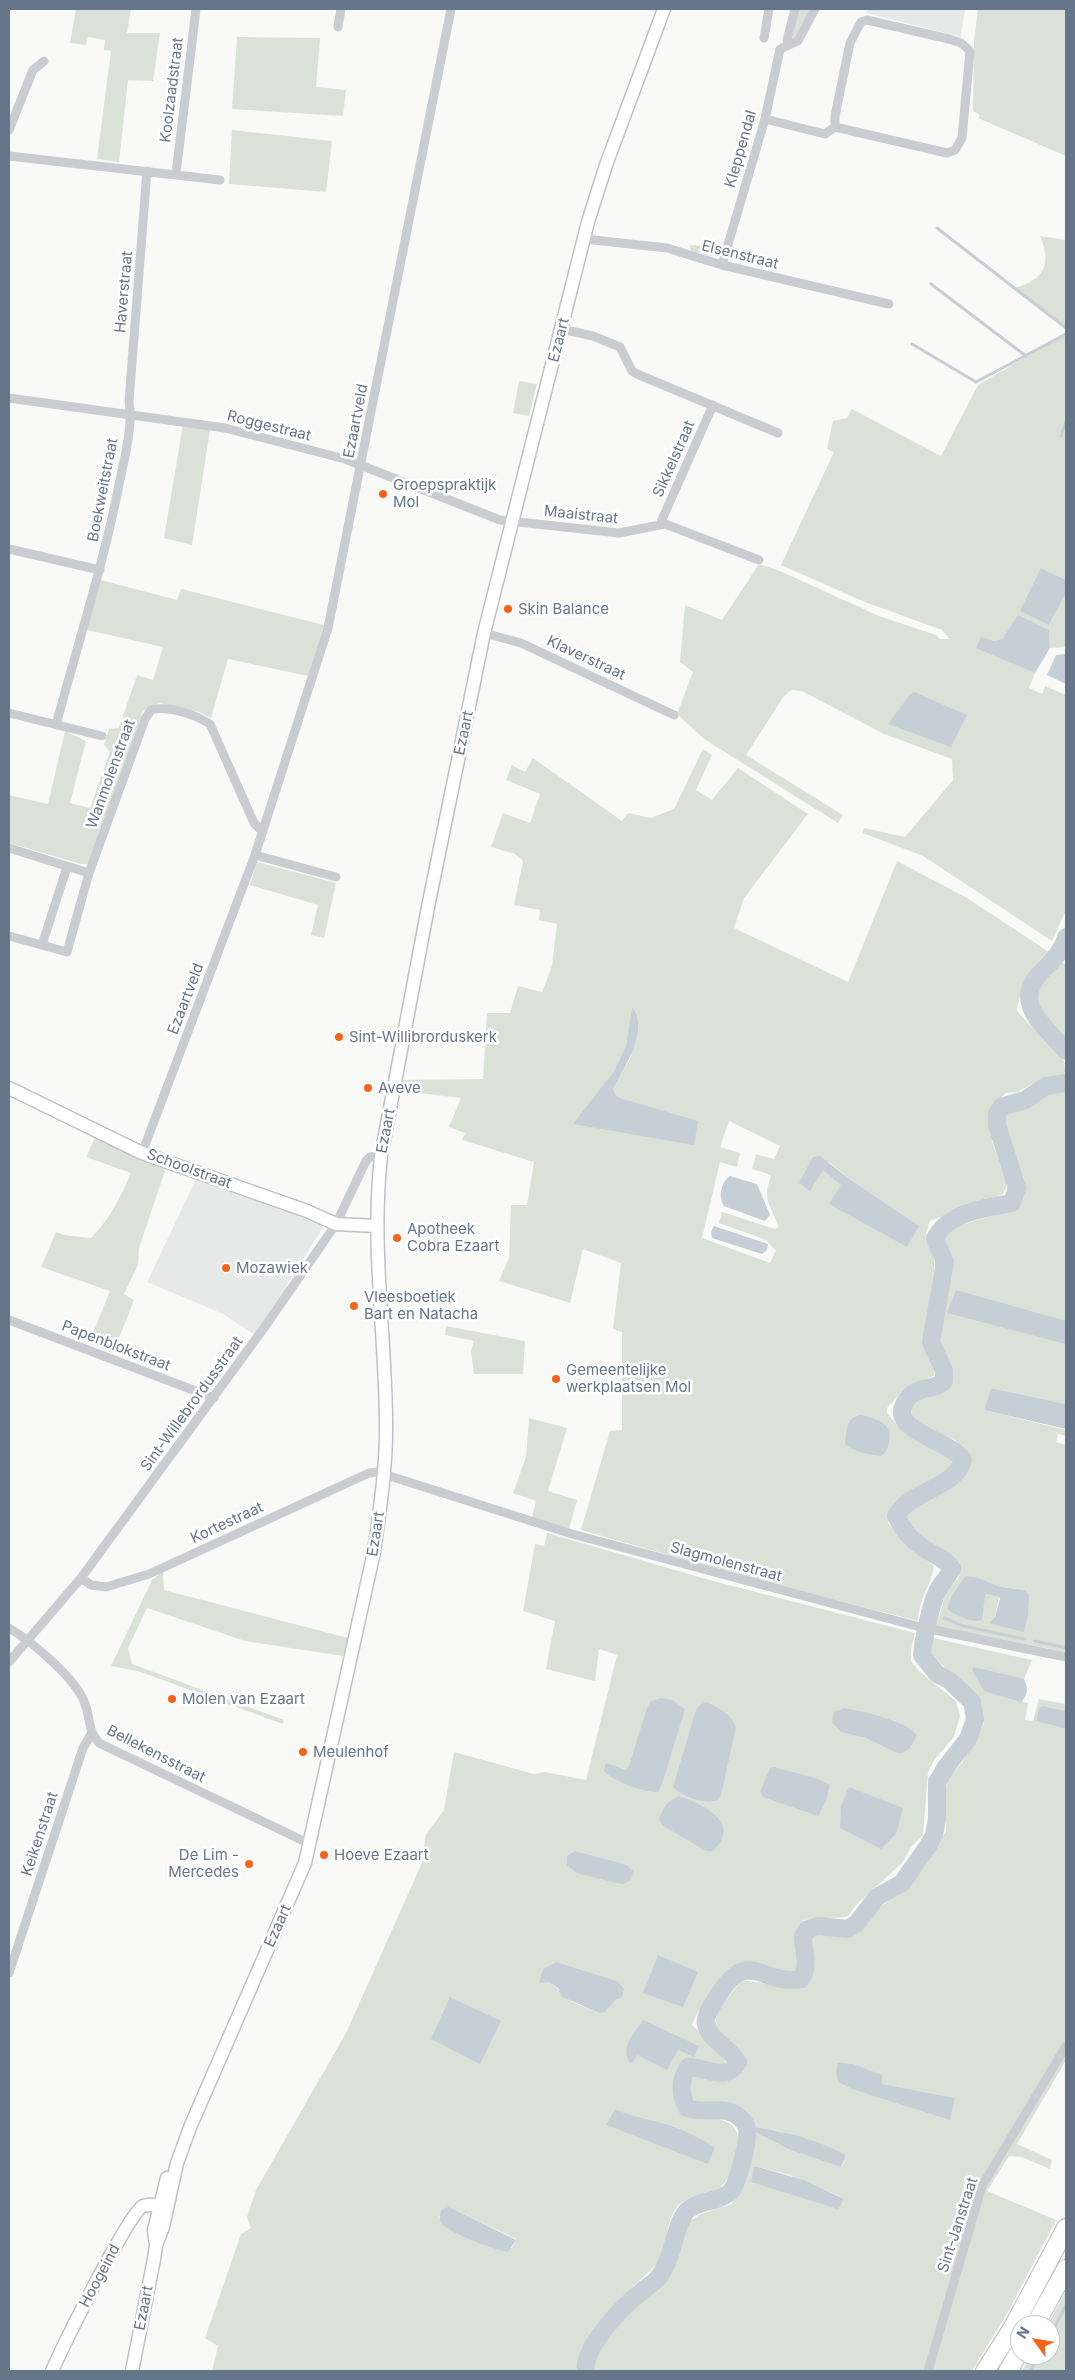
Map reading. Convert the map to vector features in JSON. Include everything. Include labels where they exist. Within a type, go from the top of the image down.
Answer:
[{"type":"highway","points":[[985,2371],[1017,2321],[1066,2228]]},
{"type":"highway","points":[[1041,2315],[1066,2269]]},
{"type":"main road","name":"Ezaart","points":[[132,2371],[156,2245],[154,2230],[163,2207],[168,2176],[177,2163],[191,2125],[286,1910],[310,1844],[374,1552],[384,1472],[386,1420],[376,1226],[381,1156],[429,902],[484,633],[584,239],[606,165],[664,9]]},
{"type":"main road","name":"Schoolstraat","points":[[9,1088],[142,1152],[307,1210],[336,1224],[376,1226]]},
{"type":"main road","name":"Hoogeind","points":[[52,2371],[118,2242],[137,2212],[146,2206],[163,2207]]},
{"type":"street","name":"Koolzaadstraat","points":[[176,174],[196,9]]},
{"type":"street","points":[[338,27],[341,9]]},
{"type":"street","name":"Ezaartveld","points":[[142,1152],[255,855],[328,628],[451,9]]},
{"type":"street","points":[[764,38],[769,9]]},
{"type":"street","name":"Kleppendal","points":[[789,44],[787,40],[795,9]]},
{"type":"street","name":"Kleppendal","points":[[722,265],[765,119],[780,49],[798,41],[815,9]]},
{"type":"street","points":[[765,119],[825,134],[835,127],[947,153],[956,150],[962,138],[970,51],[961,43],[949,39],[867,20],[861,22],[850,43],[835,116],[835,127]]},
{"type":"street","points":[[9,130],[33,70],[44,61]]},
{"type":"street","points":[[9,156],[220,180]]},
{"type":"street","name":"Haverstraat","points":[[132,415],[129,401],[147,171]]},
{"type":"street","name":"Elsenstraat","points":[[584,239],[667,248],[722,265],[888,304]]},
{"type":"street","points":[[562,328],[593,336],[620,347],[632,371],[637,374],[778,433]]},
{"type":"street","name":"Roggestraat","points":[[9,398],[224,428],[361,465],[500,520],[512,522]]},
{"type":"street","name":"Sikkelstraat","points":[[660,524],[713,405]]},
{"type":"street","name":"Boekweitstraat","points":[[56,724],[111,529],[132,415]]},
{"type":"street","name":"Maaistraat","points":[[512,522],[619,533],[660,524],[674,526],[759,560]]},
{"type":"street","points":[[9,549],[100,570]]},
{"type":"street","name":"Klaverstraat","points":[[484,633],[502,637],[539,651],[674,715]]},
{"type":"street","name":"Wanmolenstraat","points":[[9,936],[67,952],[89,873],[145,720],[151,710],[159,708],[204,720],[210,724],[254,823],[263,832]]},
{"type":"street","points":[[9,713],[102,736]]},
{"type":"street","points":[[9,848],[89,873]]},
{"type":"street","points":[[255,855],[336,877]]},
{"type":"street","points":[[42,945],[67,867]]},
{"type":"street","name":"Sint-Willebrordusstraat","points":[[9,1662],[81,1578],[214,1398],[336,1224],[366,1161],[370,1157],[381,1156]]},
{"type":"street","name":"Papenblokstraat","points":[[9,1320],[214,1398]]},
{"type":"street","name":"Kortestraat","points":[[81,1578],[91,1584],[106,1587],[149,1574],[369,1473],[384,1472]]},
{"type":"street","name":"Slagmolenstraat","points":[[384,1472],[572,1534],[920,1627],[1066,1657]]},
{"type":"street","name":"Bellekensstraat","points":[[9,1628],[29,1640],[76,1687],[85,1703],[91,1734],[104,1746],[310,1844]]},
{"type":"street","name":"Keikenstraat","points":[[9,1973],[83,1748],[91,1734]]},
{"type":"street","name":"Sint-Janstraat","points":[[928,2371],[982,2186],[1066,2046]]},
{"type":"shaded area","points":[[76,9],[131,9],[127,33],[160,33],[153,81],[128,80],[119,162],[97,159],[111,51],[104,50],[105,40],[88,37],[86,45],[70,43]]},
{"type":"shaded area","points":[[797,9],[812,9],[797,37],[792,40]]},
{"type":"shaded area","points":[[868,9],[965,9],[961,37],[866,13]]},
{"type":"shaded area","points":[[978,9],[1066,9],[1066,156],[978,118],[980,115],[973,111],[974,41]]},
{"type":"shaded area","points":[[237,37],[320,38],[316,87],[346,90],[343,116],[232,109]]},
{"type":"shaded area","points":[[232,130],[332,141],[326,192],[229,184]]},
{"type":"shaded area","points":[[1040,236],[1066,240],[1066,328],[1014,288],[1032,281],[1043,270],[1045,255]]},
{"type":"shaded area","points":[[690,245],[722,247],[719,255],[712,256],[691,251]]},
{"type":"shaded area","points":[[1066,334],[1066,580],[1041,568],[1049,625],[1066,593],[1066,647],[1050,648],[1049,630],[1018,616],[1002,639],[976,647],[1035,673],[1029,688],[1042,694],[1045,686],[1066,695],[1066,910],[1052,941],[923,856],[863,833],[864,828],[905,837],[953,780],[952,759],[884,734],[802,691],[791,690],[784,696],[746,755],[843,815],[838,823],[704,739],[677,714],[693,672],[680,662],[685,605],[722,620],[759,564],[780,571],[879,616],[936,635],[940,639],[950,639],[942,630],[865,602],[781,565],[834,452],[827,449],[833,421],[847,418],[852,409],[941,456],[978,385]]},
{"type":"shaded area","points":[[519,381],[537,384],[529,416],[513,413]]},
{"type":"shaded area","points":[[183,425],[210,430],[192,545],[164,538]]},
{"type":"shaded area","points":[[1041,568],[1066,580],[1066,593],[1049,625],[1020,611]]},
{"type":"shaded area","points":[[101,580],[177,600],[181,589],[324,625],[308,676],[228,659],[211,718],[199,712],[159,703],[143,711],[88,864],[81,864],[9,843],[9,795],[48,804],[65,731],[86,741],[70,803],[90,808],[110,752],[104,745],[109,729],[119,728],[137,675],[153,680],[163,647],[87,630]]},
{"type":"shaded area","points":[[1018,615],[1049,630],[1050,648],[1035,673],[976,648],[981,637],[994,641],[1002,639]]},
{"type":"shaded area","points":[[1066,654],[1066,684],[1047,675],[1056,655]]},
{"type":"shaded area","points":[[914,692],[967,715],[951,747],[888,724]]},
{"type":"shaded area","points":[[703,749],[712,755],[696,790],[712,800],[738,768],[808,814],[744,898],[734,928],[848,982],[897,861],[967,898],[1049,952],[1036,964],[1027,978],[1017,1011],[1064,1061],[1066,1077],[1061,1079],[1046,1077],[1017,1092],[1006,1093],[991,1107],[992,1141],[1007,1184],[1003,1194],[930,1221],[926,1233],[934,1255],[934,1272],[924,1337],[935,1375],[902,1392],[887,1408],[887,1413],[907,1433],[950,1456],[954,1469],[903,1497],[896,1503],[890,1514],[888,1523],[910,1549],[934,1566],[920,1607],[918,1621],[749,1578],[581,1530],[610,1431],[622,1430],[622,1332],[613,1329],[621,1263],[583,1249],[570,1303],[499,1281],[509,1258],[511,1205],[527,1205],[534,1162],[462,1140],[465,1133],[449,1127],[461,1098],[401,1091],[402,1080],[483,1079],[487,1013],[510,1013],[518,986],[542,992],[552,966],[557,924],[539,920],[540,910],[514,905],[523,861],[515,854],[491,847],[503,813],[530,823],[540,794],[506,780],[512,765],[525,772],[533,758],[622,821],[628,813],[651,818],[674,809]],"holes":[[[632,1008],[631,1057],[613,1089],[617,1097],[697,1121],[574,1124],[614,1071],[626,1046]],[[729,1121],[780,1146],[774,1159],[756,1154],[752,1169],[771,1175],[767,1190],[768,1202],[779,1227],[775,1229],[722,1212],[719,1223],[766,1240],[776,1251],[770,1263],[702,1238],[720,1162],[737,1167],[740,1153],[720,1147]],[[829,1162],[848,1178],[918,1226],[907,1246],[830,1204],[842,1185],[823,1169]]]},
{"type":"shaded area","points":[[257,862],[336,883],[324,938],[311,935],[318,905],[250,885]]},
{"type":"shaded area","points":[[1063,963],[1066,964],[1066,1044],[1033,1008],[1032,1000],[1035,986],[1039,979],[1050,969]]},
{"type":"shaded area","points":[[632,1007],[637,1016],[637,1037],[629,1060],[613,1089],[617,1097],[698,1121],[694,1145],[573,1124],[614,1071],[626,1046]]},
{"type":"shaded area","points":[[1066,1089],[1066,1404],[991,1388],[984,1410],[1066,1430],[1066,1436],[1058,1434],[1056,1442],[1066,1445],[1066,1652],[936,1626],[946,1593],[959,1577],[960,1563],[954,1557],[921,1538],[909,1524],[906,1515],[917,1505],[963,1478],[968,1465],[965,1451],[955,1440],[930,1431],[912,1417],[911,1406],[917,1396],[940,1394],[952,1383],[939,1342],[939,1329],[953,1265],[942,1245],[943,1238],[961,1225],[1020,1207],[1023,1196],[1020,1174],[1004,1130],[1002,1119],[1006,1112],[1030,1106],[1048,1094]],"holes":[[[965,1576],[976,1577],[1001,1587],[1025,1590],[1020,1630],[990,1622],[995,1617],[999,1597],[987,1594],[985,1596],[981,1616],[952,1595]]]},
{"type":"shaded area","points":[[95,1138],[166,1168],[139,1248],[138,1265],[124,1294],[134,1300],[113,1353],[89,1343],[110,1291],[41,1267],[56,1232],[64,1235],[91,1238],[114,1208],[131,1173],[86,1157]]},
{"type":"shaded area","points":[[820,1156],[848,1178],[919,1226],[907,1247],[829,1204],[841,1185],[823,1170],[810,1191],[799,1183],[813,1157]]},
{"type":"shaded area","points":[[730,1176],[757,1184],[770,1215],[765,1221],[724,1206],[721,1190],[724,1182]]},
{"type":"shaded area","name":"Mozawiek","points":[[197,1177],[324,1223],[324,1226],[286,1286],[288,1288],[255,1335],[223,1314],[147,1282]]},
{"type":"shaded area","points":[[714,1226],[768,1244],[767,1250],[762,1254],[712,1238],[711,1232]]},
{"type":"shaded area","points":[[956,1290],[1066,1321],[1066,1344],[947,1313]]},
{"type":"shaded area","points":[[446,1326],[525,1341],[523,1374],[474,1374],[471,1351],[474,1341],[445,1335]]},
{"type":"shaded area","points":[[991,1388],[1066,1404],[1066,1429],[984,1410]]},
{"type":"shaded area","points":[[861,1415],[882,1422],[888,1430],[890,1435],[888,1446],[881,1456],[857,1451],[845,1444],[849,1422]]},
{"type":"shaded area","points":[[529,1418],[567,1428],[548,1491],[577,1500],[569,1529],[532,1518],[536,1501],[513,1493],[526,1457]]},
{"type":"shaded area","points":[[547,1533],[713,1581],[915,1633],[911,1650],[911,1661],[920,1672],[956,1701],[960,1716],[954,1737],[935,1759],[928,1772],[923,1835],[912,1846],[902,1863],[856,1905],[847,1917],[803,1920],[799,1933],[797,1975],[793,1977],[765,1967],[745,1964],[728,1972],[700,2009],[692,2025],[718,2048],[726,2066],[714,2067],[690,2063],[678,2066],[673,2079],[673,2091],[684,2116],[718,2119],[729,2123],[735,2129],[739,2147],[734,2167],[724,2184],[718,2189],[685,2200],[677,2207],[669,2225],[659,2261],[608,2311],[590,2333],[579,2358],[577,2371],[212,2371],[218,2346],[205,2338],[241,2234],[251,2228],[247,2217],[256,2190],[346,2033],[421,1865],[426,1834],[444,1810],[454,1752],[534,1774],[545,1772],[586,1780],[617,1655],[599,1649],[595,1681],[546,1669],[555,1621],[523,1611],[535,1544],[544,1546]],"holes":[[[557,1962],[617,1981],[616,1999],[599,2013],[574,2003],[549,1982]],[[615,2109],[630,2117],[673,2126],[715,2147],[708,2163],[606,2125]],[[449,2207],[516,2239],[512,2248],[448,2229],[441,2223],[439,2216]]]},
{"type":"shaded area","points":[[163,1571],[164,1590],[348,1638],[343,1656],[245,1641],[147,1608],[128,1648],[132,1664],[284,1720],[283,1724],[138,1671],[111,1666],[152,1580]]},
{"type":"shaded area","points":[[965,1576],[976,1577],[1001,1587],[1025,1590],[1029,1595],[1028,1615],[1024,1632],[989,1623],[995,1617],[999,1597],[987,1594],[985,1596],[982,1620],[968,1620],[947,1609],[952,1595]]},
{"type":"shaded area","points":[[929,1637],[1032,1660],[1024,1679],[1027,1691],[1022,1701],[1028,1703],[1025,1720],[1033,1721],[1039,1699],[1066,1704],[1066,1711],[1043,1706],[1036,1721],[1066,1729],[1066,2060],[1017,2144],[1052,2160],[1050,2169],[1022,2157],[1009,2156],[987,2191],[1056,2220],[1009,2310],[972,2371],[595,2371],[595,2360],[599,2349],[614,2327],[658,2287],[674,2266],[688,2222],[701,2214],[732,2204],[742,2183],[755,2132],[790,2150],[842,2167],[846,2155],[779,2131],[756,2127],[748,2116],[733,2106],[699,2104],[689,2100],[688,2080],[690,2076],[698,2075],[711,2079],[725,2080],[741,2071],[744,2055],[722,2036],[714,2026],[718,2010],[742,1980],[792,1988],[809,1983],[812,1951],[809,1941],[812,1935],[853,1934],[859,1931],[874,1912],[908,1886],[930,1857],[946,1831],[945,1798],[947,1779],[962,1763],[984,1723],[973,1694],[935,1658],[926,1642]],"holes":[[[839,2082],[882,2084],[954,2098]],[[754,2166],[790,2175],[842,2197],[751,2183]]]},
{"type":"shaded area","points":[[974,1667],[1024,1679],[1027,1691],[1021,1702],[984,1691],[972,1670]]},
{"type":"shaded area","points":[[661,1698],[672,1700],[685,1709],[662,1784],[658,1792],[652,1792],[621,1782],[604,1770],[606,1763],[626,1770],[629,1766],[647,1708],[651,1701]]},
{"type":"shaded area","points":[[706,1702],[720,1709],[734,1722],[736,1727],[721,1795],[718,1800],[700,1801],[688,1797],[673,1787],[696,1710]]},
{"type":"shaded area","points":[[1043,1706],[1066,1711],[1066,1729],[1036,1721],[1039,1708]]},
{"type":"shaded area","points":[[844,1708],[894,1721],[904,1725],[917,1735],[910,1748],[902,1753],[895,1752],[866,1738],[841,1732],[832,1722],[834,1712]]},
{"type":"shaded area","points":[[774,1767],[818,1779],[830,1785],[826,1801],[818,1816],[763,1797],[760,1792],[770,1768]]},
{"type":"shaded area","points":[[849,1787],[903,1808],[896,1834],[881,1849],[840,1828],[841,1806]]},
{"type":"shaded area","points":[[679,1796],[708,1809],[721,1823],[724,1831],[721,1841],[713,1851],[706,1851],[662,1825],[659,1819],[664,1808],[669,1802]]},
{"type":"shaded area","points":[[575,1851],[627,1865],[633,1871],[631,1880],[623,1884],[577,1873],[567,1865],[567,1856]]},
{"type":"shaded area","points":[[658,1955],[698,1972],[683,2007],[643,1993]]},
{"type":"shaded area","points":[[557,1962],[617,1981],[624,1989],[622,1998],[616,1999],[605,2012],[599,2013],[561,1996],[559,1989],[549,1982],[539,1983],[543,1969]]},
{"type":"shaded area","points":[[450,1997],[501,2021],[480,2064],[431,2039]]},
{"type":"shaded area","points":[[643,2020],[699,2046],[694,2057],[678,2050],[667,2070],[637,2055],[633,2062],[630,2062],[627,2057],[627,2046],[632,2035]]},
{"type":"shaded area","points":[[838,2063],[853,2064],[882,2075],[882,2084],[955,2098],[950,2120],[852,2089],[839,2082],[836,2073]]},
{"type":"shaded area","points":[[615,2109],[677,2128],[715,2147],[708,2164],[606,2125]]},
{"type":"shaded area","points":[[756,2127],[802,2137],[846,2155],[841,2167],[790,2150],[755,2132]]},
{"type":"shaded area","points":[[754,2166],[804,2180],[844,2199],[838,2209],[751,2182]]},
{"type":"shaded area","points":[[449,2207],[516,2240],[508,2252],[484,2245],[454,2232],[446,2228],[440,2220],[442,2209]]},
{"type":"shaded area","points":[[1066,2291],[1066,2371],[1022,2371],[1025,2365],[1060,2365],[1060,2315],[1053,2315]]},
{"type":"waterway","points":[[937,228],[1066,328]]},
{"type":"waterway","points":[[931,284],[1026,356]]},
{"type":"waterway","points":[[912,344],[976,382],[1066,334]]},
{"type":"waterway","points":[[1061,436],[1066,422]]},
{"type":"waterway","points":[[1066,937],[1057,956],[1042,971],[1033,983],[1029,993],[1030,1004],[1034,1014],[1066,1051]]},
{"type":"waterway","points":[[586,2371],[586,2362],[590,2351],[605,2328],[624,2307],[662,2273],[684,2215],[694,2206],[727,2195],[737,2179],[747,2134],[744,2122],[737,2115],[730,2112],[687,2108],[681,2087],[688,2067],[722,2073],[728,2072],[738,2062],[708,2030],[706,2018],[716,1999],[727,1983],[737,1974],[746,1970],[787,1980],[801,1979],[806,1963],[803,1936],[808,1929],[818,1926],[848,1929],[857,1923],[877,1897],[902,1883],[934,1835],[937,1819],[937,1782],[968,1739],[975,1719],[972,1702],[949,1680],[937,1674],[922,1655],[935,1598],[952,1568],[945,1561],[914,1541],[896,1516],[911,1500],[942,1484],[951,1477],[958,1470],[963,1460],[955,1452],[909,1425],[903,1417],[903,1408],[910,1396],[918,1390],[936,1386],[944,1381],[944,1371],[931,1342],[945,1262],[935,1239],[940,1230],[958,1217],[980,1209],[1012,1203],[1017,1188],[997,1125],[997,1114],[1001,1107],[1025,1100],[1046,1086],[1066,1083]]},
{"type":"waterway","points":[[931,1614],[937,1616]]},
{"type":"waterway","points":[[944,1618],[963,1626],[1025,1639]]},
{"type":"waterway","points":[[1035,1641],[1066,1648]]},
{"type":"waterway","points":[[1060,2317],[1066,2305]]},
{"type":"waterway","points":[[1030,2371],[1034,2365]]},
{"type":"place","name":"Groepspraktijk Mol","points":[[383,494]]},
{"type":"place","name":"Skin Balance","points":[[508,609]]},
{"type":"place","name":"Sint-Willibrorduskerk","points":[[339,1037]]},
{"type":"place","name":"Aveve","points":[[368,1088]]},
{"type":"place","name":"Apotheek Cobra Ezaart","points":[[397,1238]]},
{"type":"place","name":"Mozawiek","points":[[226,1268]]},
{"type":"place","name":"Vleesboetiek Bart en Natacha","points":[[354,1306]]},
{"type":"place","name":"Gemeentelijke werkplaatsen Mol","points":[[556,1379]]},
{"type":"place","name":"Molen van Ezaart","points":[[172,1699]]},
{"type":"place","name":"Meulenhof","points":[[303,1752]]},
{"type":"place","name":"Hoeve Ezaart","points":[[324,1855]]},
{"type":"place","name":"De Lim - Mercedes","points":[[249,1864]]}]
